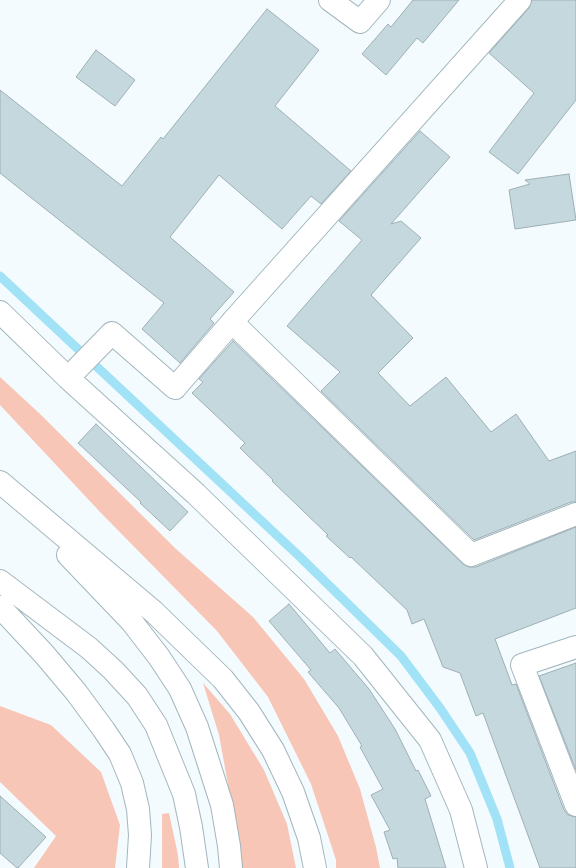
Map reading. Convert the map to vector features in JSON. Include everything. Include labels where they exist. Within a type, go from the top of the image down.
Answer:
[{"type":"main road","points":[[330,0],[360,22],[379,0]]},
{"type":"main road","points":[[68,378],[112,333],[174,388],[520,0]]},
{"type":"main road","points":[[0,312],[68,378],[196,494],[363,656],[430,740],[461,810],[476,868]]},
{"type":"main road","points":[[232,322],[471,555],[576,514]]},
{"type":"main road","points":[[0,482],[154,612],[223,679],[249,712],[273,750],[293,792],[309,838],[315,868]]},
{"type":"main road","points":[[0,485],[132,622],[159,657],[180,689],[197,727],[222,805],[231,868]]},
{"type":"main road","points":[[0,581],[90,648],[137,696],[156,725],[184,794],[192,827],[197,868]]},
{"type":"main road","points":[[0,607],[44,654],[76,692],[120,754],[132,783],[138,809],[140,835],[138,868]]},
{"type":"main road","points":[[576,647],[522,665],[576,805]]},
{"type":"shaded area","points":[[0,377],[39,413],[176,549],[253,617],[304,679],[338,736],[360,789],[376,847],[380,868],[336,868],[336,860],[311,784],[268,697],[217,631],[101,513],[0,405]]},
{"type":"shaded area","points":[[203,683],[230,714],[264,770],[287,824],[296,868],[239,868],[232,806],[219,735]]},
{"type":"shaded area","points":[[0,706],[51,725],[101,772],[120,825],[115,868],[34,868],[56,836],[0,782]]},
{"type":"shaded area","points":[[169,813],[178,855],[179,868],[162,868],[162,814]]},
{"type":"building","points":[[413,0],[459,0],[423,43],[417,38],[386,75],[362,54],[388,24],[391,27]]},
{"type":"building","points":[[532,0],[576,0],[576,100],[518,174],[489,152],[534,93],[489,53],[529,8]]},
{"type":"building","points":[[267,9],[319,50],[275,106],[351,171],[321,204],[311,196],[282,229],[219,175],[170,237],[234,292],[210,319],[214,323],[180,363],[142,329],[164,303],[0,173],[0,90],[122,186],[161,137],[163,139]]},
{"type":"building","points":[[96,50],[135,80],[115,106],[76,77]]},
{"type":"building","points":[[420,131],[450,157],[391,224],[401,221],[421,238],[371,295],[413,338],[378,373],[410,406],[446,377],[491,432],[516,414],[549,461],[576,451],[576,502],[571,502],[474,540],[321,391],[340,372],[287,326],[362,240],[339,221]]},
{"type":"building","points":[[569,174],[576,220],[515,229],[509,190],[530,184],[525,180]]},
{"type":"building","points":[[233,341],[463,564],[469,567],[476,567],[576,527],[576,608],[495,639],[512,685],[516,684],[564,810],[568,815],[576,817],[576,868],[540,868],[483,713],[476,716],[460,673],[443,667],[424,619],[412,624],[407,610],[351,557],[350,558],[326,536],[328,535],[240,448],[245,443],[192,393],[203,382],[199,379]]},
{"type":"building","points":[[96,424],[188,512],[170,531],[78,443]]},
{"type":"building","points":[[289,604],[330,653],[335,649],[369,689],[395,729],[416,771],[418,770],[431,796],[425,799],[446,868],[398,868],[397,858],[393,859],[384,832],[390,830],[371,795],[383,789],[360,747],[362,746],[339,708],[308,672],[311,670],[269,621]]},
{"type":"building","points":[[576,663],[576,770],[539,676]]},
{"type":"building","points":[[0,796],[46,837],[18,868],[0,853]]},
{"type":"waterway","points":[[0,276],[299,556],[401,656],[440,708],[470,753],[497,819],[510,868]]}]
